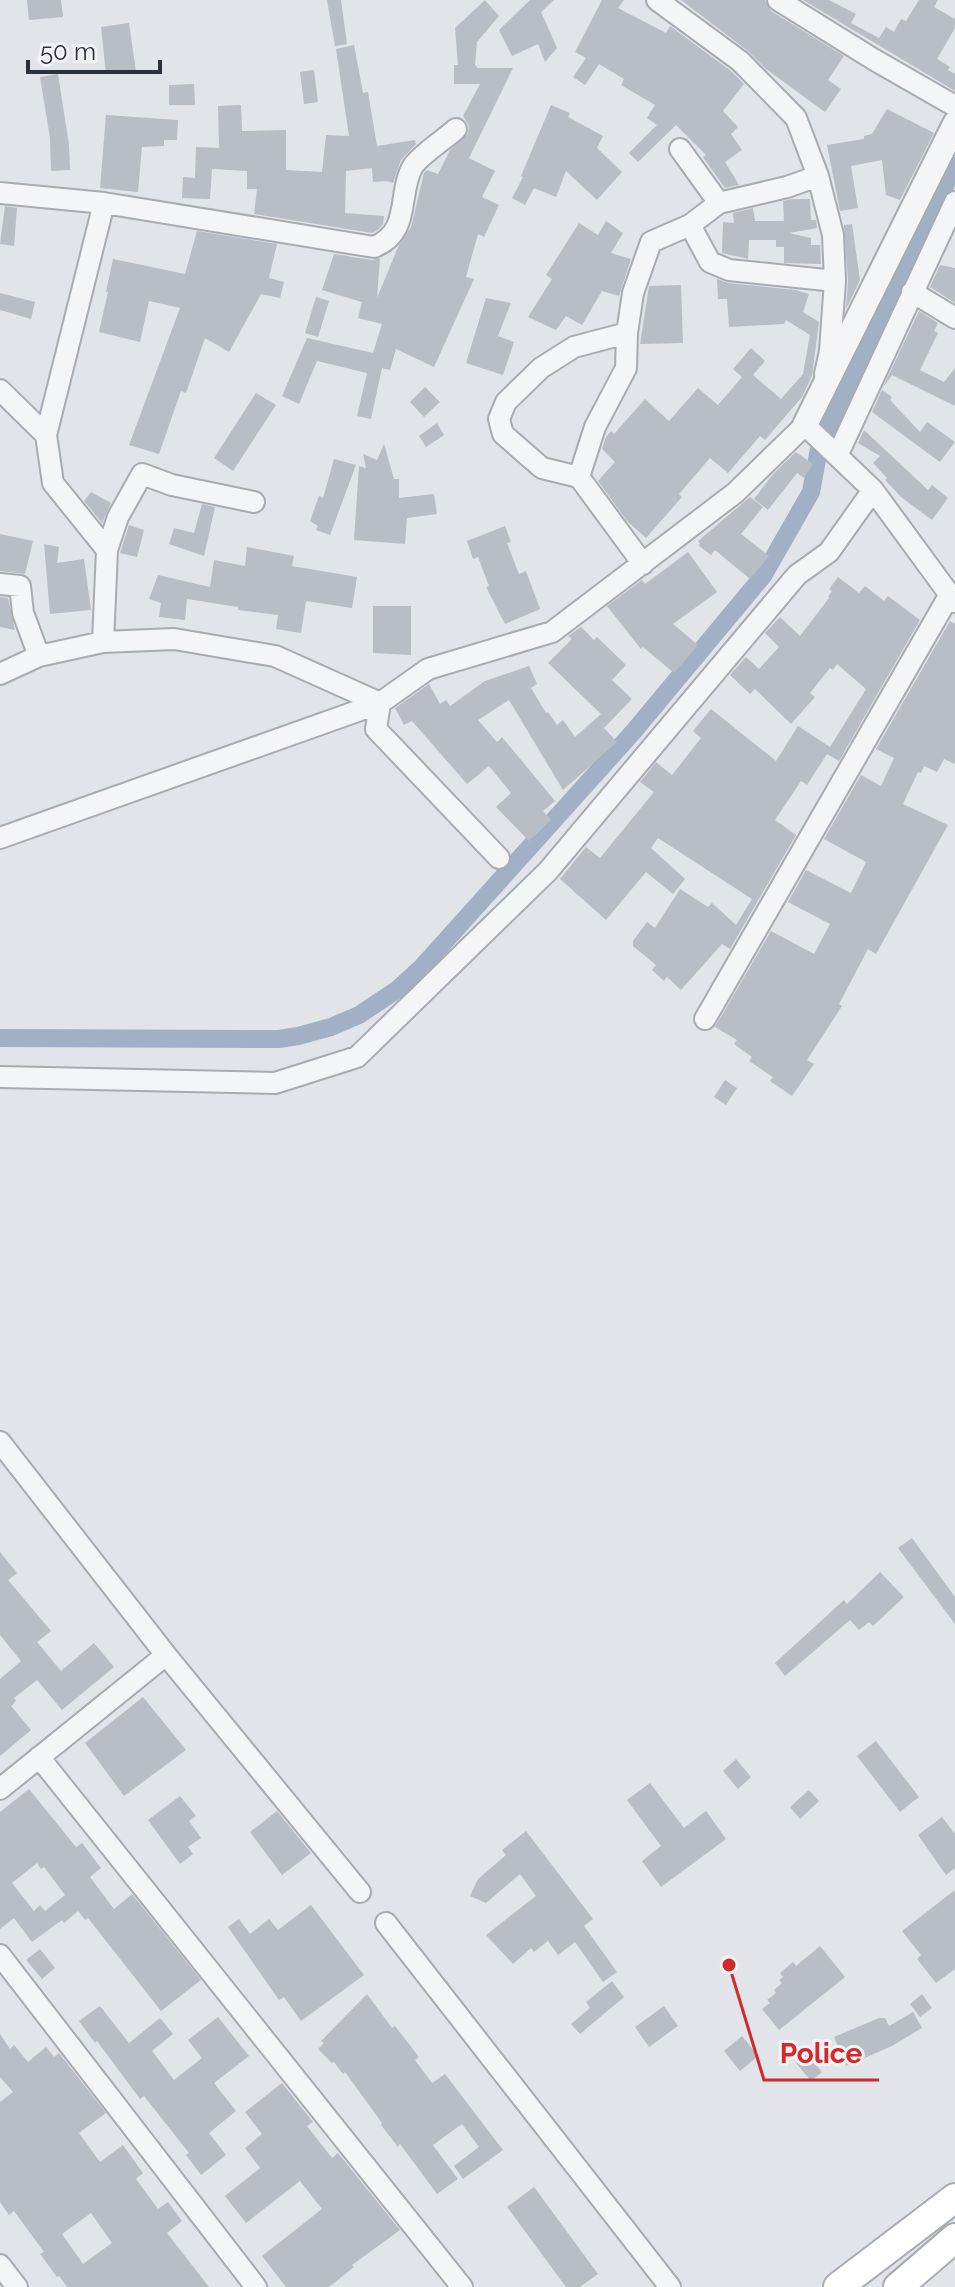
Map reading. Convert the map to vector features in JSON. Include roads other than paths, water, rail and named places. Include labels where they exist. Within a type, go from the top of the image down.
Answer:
[{"type":"main road","points":[[838,2287],[955,2198]]},
{"type":"main road","points":[[898,2287],[955,2238]]},
{"type":"street","points":[[0,838],[380,703],[428,669],[552,632],[812,431],[830,351],[835,281],[833,235],[818,176],[796,118],[740,61],[657,0]]},
{"type":"street","points":[[778,0],[955,106]]},
{"type":"street","points":[[820,398],[955,124]]},
{"type":"street","points":[[0,193],[104,203],[374,247],[386,242],[397,227],[413,166],[456,129]]},
{"type":"street","points":[[680,149],[719,203]]},
{"type":"street","points":[[579,477],[595,427],[626,368],[633,293],[651,242],[690,225],[719,203],[787,187],[818,176]]},
{"type":"street","points":[[838,454],[955,202]]},
{"type":"street","points":[[104,203],[46,435],[53,483],[107,550]]},
{"type":"street","points":[[690,225],[710,262],[729,270],[835,281]]},
{"type":"street","points":[[912,292],[955,318]]},
{"type":"street","points":[[627,333],[574,347],[541,368],[506,402],[499,419],[503,434],[542,468],[579,477],[643,564]]},
{"type":"street","points":[[0,390],[46,435]]},
{"type":"street","points":[[705,1019],[952,599],[873,490],[812,431]]},
{"type":"street","points":[[103,642],[107,550],[118,517],[142,474],[172,485],[254,502]]},
{"type":"street","points":[[0,1077],[275,1083],[357,1057],[548,871],[797,575],[829,552],[873,490]]},
{"type":"street","points":[[0,584],[20,586],[23,613],[39,656]]},
{"type":"street","points":[[0,674],[39,656],[103,642],[174,639],[275,656],[380,703]]},
{"type":"street","points":[[380,703],[376,729],[499,858]]},
{"type":"street","points":[[0,1442],[166,1655],[360,1892]]},
{"type":"street","points":[[0,1789],[166,1655]]},
{"type":"street","points":[[39,1757],[462,2287]]},
{"type":"street","points":[[386,1923],[670,2287]]},
{"type":"street","points":[[0,1955],[256,2287]]},
{"type":"street","points":[[0,2265],[17,2287]]},
{"type":"waterway","points":[[0,1038],[279,1039],[298,1036],[359,1015],[398,989],[421,968],[634,731],[763,576],[811,492],[819,449],[955,166]]},
{"type":"place","name":"Police","points":[[729,1965]]}]
